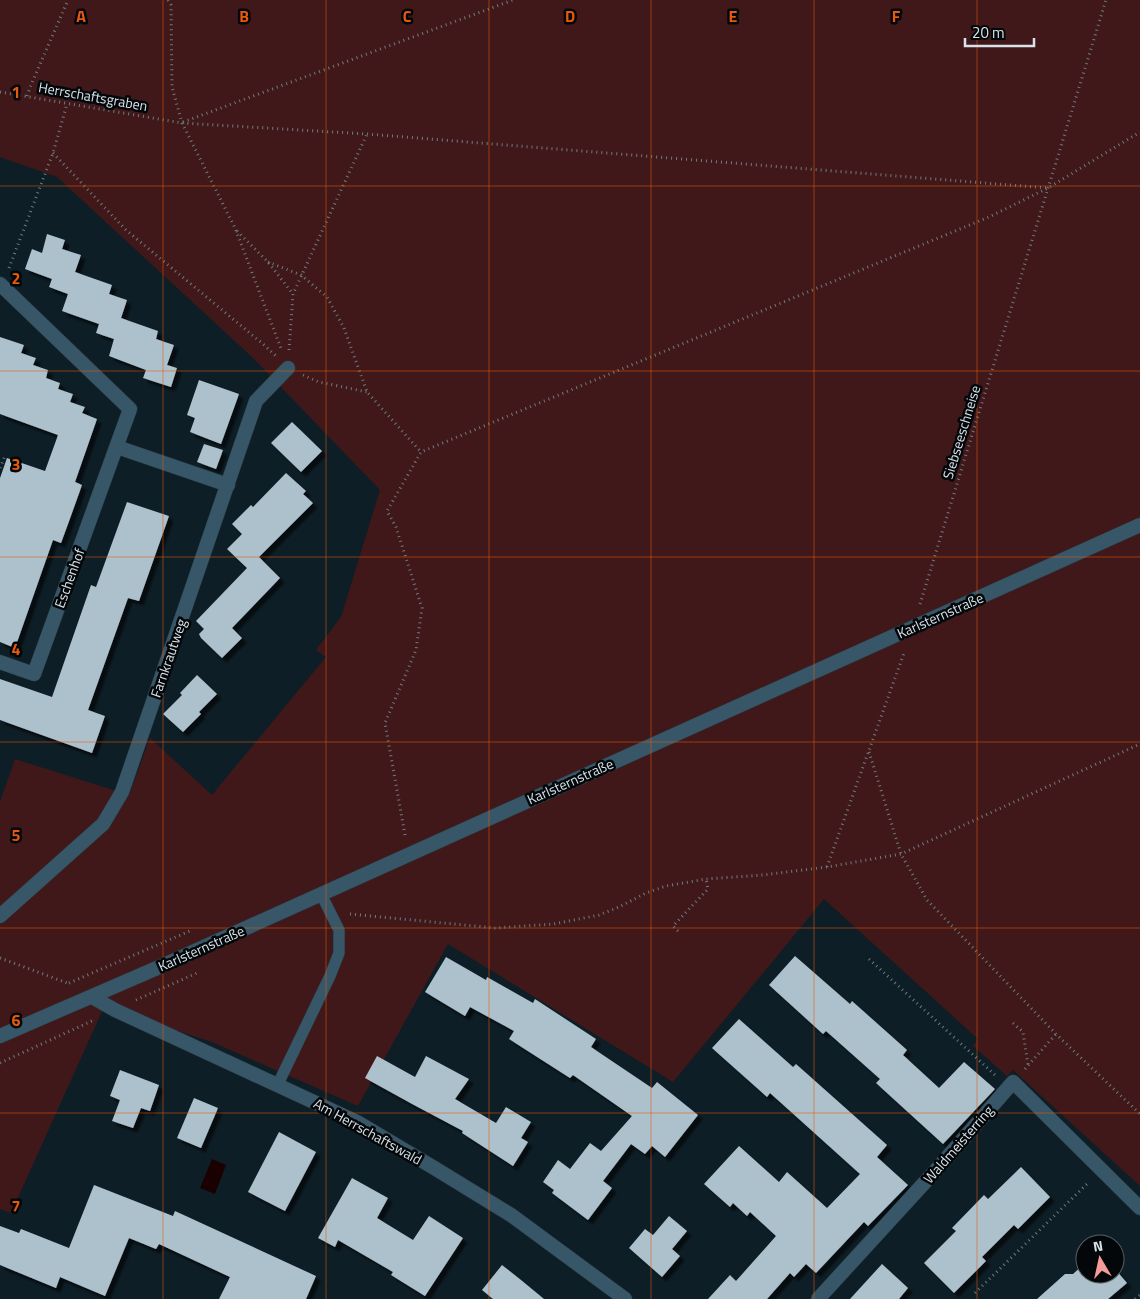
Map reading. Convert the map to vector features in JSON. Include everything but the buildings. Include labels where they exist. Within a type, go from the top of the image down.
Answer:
[{"type":"street","name":"Eschenhof","points":[[0,662],[34,674],[130,409],[1,284]]},
{"type":"street","name":"Farnkrautweg","points":[[0,916],[103,824],[122,792],[256,401],[288,368]]},
{"type":"street","points":[[117,447],[228,486]]},
{"type":"street","name":"Karlsternstraße","points":[[0,1036],[92,997],[1140,525]]},
{"type":"street","name":"Am Herrschaftswald","points":[[92,997],[115,1010],[357,1122],[436,1168],[511,1216],[625,1299]]},
{"type":"street","points":[[1010,1084],[1140,1208]]},
{"type":"street","name":"Waldmeisterring","points":[[818,1299],[1010,1084]]},
{"type":"lane","points":[[278,1084],[337,961],[339,930],[321,894]]},
{"type":"path","points":[[28,96],[68,0]]},
{"type":"path","points":[[168,0],[171,6],[172,87],[182,123],[235,228],[288,368]]},
{"type":"path","points":[[182,123],[513,0]]},
{"type":"path","name":"Siebseeschneise","points":[[827,867],[870,752],[913,627],[1106,0]]},
{"type":"path","name":"Herrschaftsgraben","points":[[0,92],[182,123],[367,134],[1048,188]]},
{"type":"path","points":[[1,284],[53,153],[68,104]]},
{"type":"path","points":[[404,835],[385,723],[416,650],[422,608],[396,527],[387,511],[421,452],[989,217],[1048,188],[1140,132]]},
{"type":"path","points":[[288,368],[293,294],[367,134]]},
{"type":"path","points":[[53,153],[126,230],[263,344],[288,368],[319,382],[367,392]]},
{"type":"path","points":[[235,228],[268,262],[293,294]]},
{"type":"path","points":[[268,262],[302,275],[327,297],[344,328],[367,392],[421,452]]},
{"type":"path","points":[[0,468],[5,456]]},
{"type":"path","points":[[330,912],[495,928],[554,924],[619,908],[651,891],[666,886],[706,879],[827,867],[901,854],[1140,744]]},
{"type":"path","points":[[870,752],[901,854],[927,900],[1056,1034],[1140,1114]]},
{"type":"path","points":[[678,931],[673,926],[708,889],[706,879]]},
{"type":"path","points":[[69,983],[156,946]]},
{"type":"path","points":[[0,958],[69,983],[92,997]]},
{"type":"path","points":[[869,959],[1010,1084],[1056,1034]]},
{"type":"path","points":[[0,1063],[174,983]]},
{"type":"path","points":[[1013,1023],[1023,1032],[1028,1066]]},
{"type":"path","points":[[975,1293],[1102,1170]]},
{"type":"path","points":[[1135,1299],[1140,1294]]},
{"type":"shaded area","points":[[0,0],[1140,0],[1140,1186],[1013,1070],[1007,1076],[973,1046],[978,1039],[824,899],[673,1082],[448,944],[358,1106],[212,1042],[104,1007],[11,1213],[0,1209],[0,802],[15,759],[129,795],[150,738],[212,795],[326,657],[316,650],[341,617],[380,490],[252,357],[57,177],[0,157]]},
{"type":"shaded area","points":[[212,1159],[226,1165],[215,1194],[200,1188]]}]
